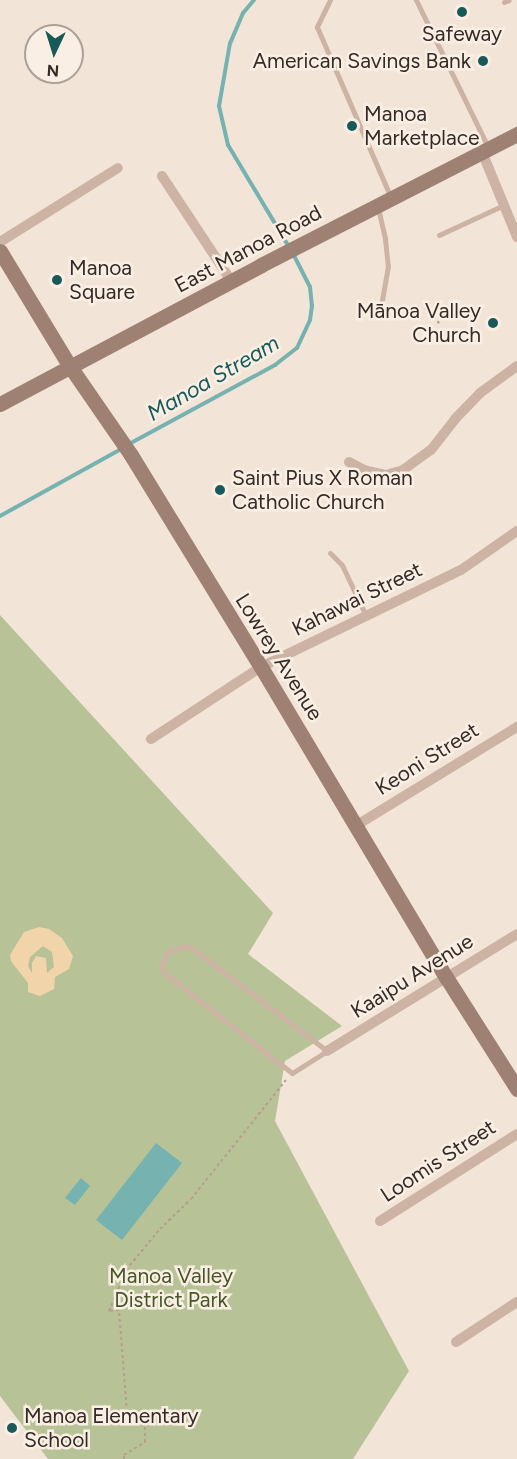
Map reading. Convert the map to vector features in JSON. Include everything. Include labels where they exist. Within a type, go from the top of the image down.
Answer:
[{"type":"street","name":"East Manoa Road","points":[[0,404],[69,365],[517,134]]},
{"type":"street","points":[[486,150],[517,237]]},
{"type":"street","points":[[0,242],[118,168]]},
{"type":"street","points":[[162,176],[232,282]]},
{"type":"street","name":"Lowrey Avenue","points":[[0,251],[69,365],[131,455],[357,825],[446,977],[517,1089]]},
{"type":"street","points":[[349,462],[364,470],[386,474],[403,470],[431,450],[455,419],[480,393],[517,366]]},
{"type":"street","name":"Kahawai Street","points":[[151,739],[261,666],[461,570],[517,531]]},
{"type":"street","name":"Keoni Street","points":[[357,825],[517,727]]},
{"type":"street","name":"Kaaipu Avenue","points":[[327,1051],[517,934]]},
{"type":"street","name":"Loomis Street","points":[[380,1221],[517,1134]]},
{"type":"street","points":[[456,1342],[517,1302]]},
{"type":"lane","points":[[330,0],[317,27],[392,199]]},
{"type":"lane","points":[[416,0],[486,150]]},
{"type":"lane","points":[[440,235],[504,205]]},
{"type":"lane","points":[[377,206],[386,239],[388,266],[382,301]]},
{"type":"lane","points":[[330,553],[342,565],[366,616]]},
{"type":"lane","points":[[184,946],[192,948],[327,1051],[291,1073],[170,979],[160,966],[169,951],[184,946]]},
{"type":"path","points":[[438,302],[454,320]]},
{"type":"path","points":[[425,308],[439,323]]},
{"type":"path","points":[[124,1459],[124,1455],[144,1442],[145,1424],[127,1412],[119,1310],[110,1311],[126,1270],[160,1229],[191,1198],[291,1073]]},
{"type":"green space","name":"Manoa Valley District Park","points":[[0,615],[273,913],[248,954],[342,1026],[285,1061],[275,1121],[409,1371],[353,1459],[48,1459],[0,1396]]},
{"type":"sand","points":[[39,927],[49,929],[62,938],[73,956],[69,969],[55,977],[54,989],[40,996],[28,992],[28,983],[11,961],[10,955],[24,932]],"holes":[[[43,946],[52,952],[54,967],[47,973],[46,958],[36,956],[32,963],[32,973],[28,966],[30,957]]]},
{"type":"water","points":[[156,1143],[182,1163],[122,1240],[96,1220]]},
{"type":"water","points":[[81,1178],[90,1186],[75,1205],[65,1198]]},
{"type":"waterway","name":"Manoa Stream","points":[[254,0],[243,13],[230,43],[219,106],[228,145],[289,247]]},
{"type":"waterway","name":"Manoa Stream","points":[[129,444],[275,365],[297,348],[310,320],[312,306],[310,287],[293,253]]},
{"type":"waterway","name":"Manoa Stream","points":[[0,516],[123,448]]},
{"type":"place","name":"Safeway","points":[[462,12]]},
{"type":"place","name":"American Savings Bank","points":[[483,61]]},
{"type":"place","name":"Manoa Marketplace","points":[[352,126]]},
{"type":"place","name":"Manoa Square","points":[[57,280]]},
{"type":"place","name":"Mānoa Valley Church","points":[[493,323]]},
{"type":"place","name":"Saint Pius X Roman Catholic Church","points":[[220,490]]},
{"type":"place","name":"Manoa Elementary School","points":[[12,1428]]}]
